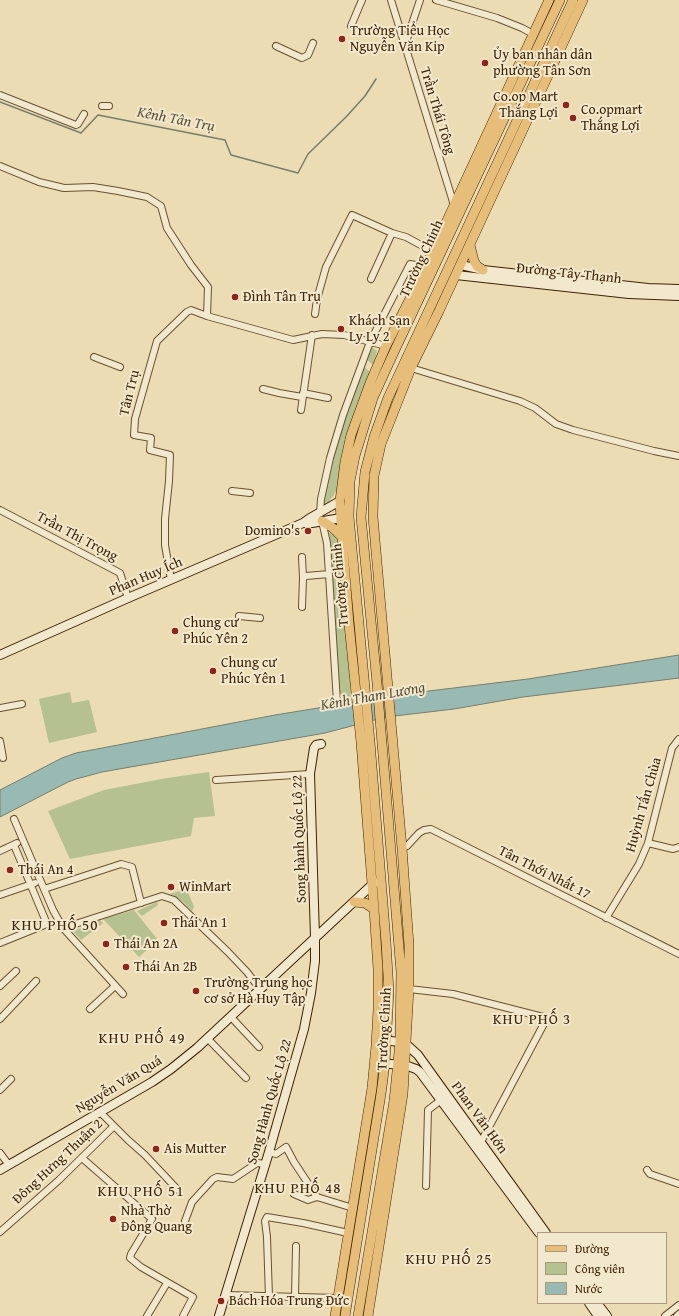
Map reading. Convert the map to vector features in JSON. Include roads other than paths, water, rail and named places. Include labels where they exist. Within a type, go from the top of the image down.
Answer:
[{"type":"main road","name":"Trường Chinh","points":[[345,500],[355,456],[373,398],[436,252],[454,205],[549,0]]},
{"type":"main road","name":"Trường Chinh","points":[[436,252],[506,115],[560,0]]},
{"type":"main road","name":"Trường Chinh","points":[[358,1316],[401,1065],[409,946],[402,848],[373,517],[372,500],[374,476],[381,444],[411,368],[470,246],[573,0]]},
{"type":"main road","name":"Trường Chinh","points":[[405,989],[361,516],[370,449],[394,384],[446,272],[583,0]]},
{"type":"main road","points":[[497,110],[521,123]]},
{"type":"main road","points":[[469,224],[470,246],[474,261],[476,266],[484,270]]},
{"type":"main road","points":[[436,252],[461,265]]},
{"type":"main road","name":"Đường Tây Thạnh","points":[[461,265],[484,270],[679,296]]},
{"type":"main road","name":"Trường Chinh","points":[[360,684],[349,624],[342,537],[345,518],[345,462],[351,435],[367,390],[386,346],[429,268]]},
{"type":"main road","points":[[429,268],[456,275]]},
{"type":"main road","name":"Đường Tây Thạnh","points":[[456,275],[478,278],[598,286]]},
{"type":"main road","name":"Đường Tây Thạnh","points":[[648,292],[679,289]]},
{"type":"main road","points":[[321,517],[345,500],[372,500]]},
{"type":"main road","points":[[321,517],[373,517]]},
{"type":"main road","points":[[321,517],[342,537],[353,554]]},
{"type":"main road","name":"Phan Huy Ích","points":[[0,655],[128,598],[303,524],[312,523],[321,517]]},
{"type":"main road","name":"Trường Chinh","points":[[345,518],[353,554],[359,623],[360,684]]},
{"type":"main road","points":[[371,623],[381,622]]},
{"type":"main road","points":[[349,624],[359,623]]},
{"type":"main road","points":[[360,684],[366,742]]},
{"type":"main road","name":"Trường Chinh","points":[[345,1316],[374,1147],[385,1063],[389,992],[386,942],[366,742]]},
{"type":"main road","name":"Trường Chinh","points":[[334,1316],[353,1208],[375,1063],[377,1040],[378,969],[372,886],[366,742]]},
{"type":"main road","name":"Song hành Quốc Lộ 22","points":[[315,937],[310,774],[314,748],[316,745],[321,744]]},
{"type":"main road","name":"Nguyễn Văn Quá","points":[[0,1170],[171,1069],[231,1016],[380,877]]},
{"type":"main road","points":[[354,902],[364,903],[374,909]]},
{"type":"main road","name":"Song Hành Quốc Lộ 22","points":[[219,1316],[266,1164],[304,1029],[311,994],[315,961],[315,937]]},
{"type":"main road","points":[[377,1040],[403,1043]]},
{"type":"main road","name":"Phan Văn Hớn","points":[[403,1043],[418,1055],[480,1142],[538,1232]]},
{"type":"main road","name":"Phan Văn Hớn","points":[[375,1063],[401,1065],[416,1069],[420,1072],[545,1232]]},
{"type":"main road","name":"Trường Chinh","points":[[368,1316],[403,1094],[401,1065]]},
{"type":"main road","points":[[590,1304],[598,1316]]},
{"type":"main road","points":[[598,1304],[607,1316]]},
{"type":"street","points":[[351,26],[362,0]]},
{"type":"street","name":"Trần Thái Tông","points":[[391,0],[454,205]]},
{"type":"street","points":[[405,45],[420,0]]},
{"type":"street","points":[[436,0],[497,18],[533,34]]},
{"type":"street","points":[[276,46],[302,58],[308,55],[313,43]]},
{"type":"street","points":[[0,95],[76,124],[78,124],[84,114]]},
{"type":"street","points":[[102,106],[109,106]]},
{"type":"street","points":[[0,166],[39,182],[64,188],[93,187],[146,197],[161,206],[167,228],[191,265],[208,287],[207,316],[293,340],[322,334],[344,335],[386,346]]},
{"type":"street","points":[[315,314],[317,299],[326,267],[352,215],[392,233],[406,237],[436,252]]},
{"type":"street","points":[[371,279],[392,233]]},
{"type":"street","name":"Trường Chinh","points":[[337,702],[327,544],[321,517],[321,499],[330,458],[343,415],[370,342],[410,264],[429,268]]},
{"type":"street","name":"Tân Trụ","points":[[171,580],[165,545],[165,519],[170,481],[170,455],[150,450],[151,438],[134,435],[135,419],[156,341],[191,310],[207,316]]},
{"type":"street","points":[[301,410],[312,335]]},
{"type":"street","points":[[94,357],[120,367]]},
{"type":"street","points":[[411,368],[520,401],[535,408],[556,424],[573,430],[679,456]]},
{"type":"street","points":[[263,389],[279,393],[328,398]]},
{"type":"street","points":[[232,491],[250,493]]},
{"type":"street","name":"Trần Thị Trọng","points":[[0,510],[120,573],[128,598]]},
{"type":"street","points":[[302,557],[304,578],[302,607]]},
{"type":"street","points":[[304,578],[306,576],[329,574]]},
{"type":"street","points":[[239,616],[260,618]]},
{"type":"street","points":[[0,708],[22,704]]},
{"type":"street","name":"Huỳnh Tấn Chùa","points":[[606,918],[639,864],[648,843],[672,748],[679,739]]},
{"type":"street","points":[[0,741],[3,758]]},
{"type":"street","points":[[216,780],[310,774]]},
{"type":"street","points":[[14,819],[22,841],[53,910],[63,928],[123,994]]},
{"type":"street","name":"Tân Thới Nhất 17","points":[[402,848],[407,846],[419,833],[424,830],[431,829],[606,918],[678,951]]},
{"type":"street","points":[[0,851],[22,841]]},
{"type":"street","points":[[648,843],[673,849],[679,847]]},
{"type":"street","points":[[0,942],[48,924],[14,845]]},
{"type":"street","points":[[44,889],[121,864],[132,867],[141,903]]},
{"type":"street","points":[[0,895],[40,881]]},
{"type":"street","points":[[63,928],[162,896],[174,900],[228,952],[247,972],[260,989]]},
{"type":"street","points":[[0,986],[16,971]]},
{"type":"street","points":[[0,1019],[36,981]]},
{"type":"street","points":[[90,1009],[115,986]]},
{"type":"street","points":[[405,989],[453,994],[547,1018],[480,1142]]},
{"type":"street","points":[[231,1016],[259,1047]]},
{"type":"street","points":[[207,1038],[246,1078]]},
{"type":"street","points":[[0,1090],[11,1079]]},
{"type":"street","points":[[426,1186],[428,1110],[441,1100]]},
{"type":"street","points":[[100,1112],[145,1155],[178,1190]]},
{"type":"street","name":"Đông Hưng Thuận 2","points":[[0,1232],[59,1180],[114,1126]]},
{"type":"street","points":[[269,1152],[276,1154],[286,1147],[316,1197]]},
{"type":"street","points":[[0,1153],[8,1165]]},
{"type":"street","points":[[82,1158],[152,1219],[130,1258],[141,1267],[193,1297],[183,1316]]},
{"type":"street","points":[[185,1221],[192,1202],[213,1179],[217,1177],[233,1179],[257,1164],[266,1164]]},
{"type":"street","points":[[647,1170],[650,1174],[679,1184]]},
{"type":"street","points":[[294,1194],[308,1200],[316,1197],[353,1208]]},
{"type":"street","points":[[269,1297],[266,1217],[348,1233]]},
{"type":"street","points":[[295,1297],[296,1246]]},
{"type":"street","points":[[147,1316],[167,1283]]},
{"type":"street","points":[[226,1295],[338,1298]]},
{"type":"street","points":[[665,1316],[679,1305]]},
{"type":"water","name":"Kênh Tham Lương","points":[[679,655],[679,678],[523,697],[454,709],[386,717],[325,733],[102,772],[68,782],[0,817],[0,790],[62,758],[76,753],[275,715],[404,694],[528,679]]},
{"type":"waterway","name":"Kênh Tân Trụ","points":[[0,102],[81,133],[98,115],[225,140],[231,155],[298,173],[308,154],[346,117],[365,96],[376,79]]},
{"type":"place","name":"Trường Tiểu Học Nguyễn Văn Kip","points":[[342,39]]},
{"type":"place","name":"Ủy ban nhân dân phường Tân Sơn","points":[[485,63]]},
{"type":"place","name":"Co.op Mart Thắng Lợi","points":[[566,105]]},
{"type":"place","name":"Co.opmart Thắng Lợi","points":[[573,118]]},
{"type":"place","name":"Đình Tân Trụ","points":[[235,297]]},
{"type":"place","name":"Khách Sạn Ly Ly 2","points":[[341,329]]},
{"type":"place","name":"Domino's","points":[[308,531]]},
{"type":"place","name":"Chung cư Phúc Yên 2","points":[[175,631]]},
{"type":"place","name":"Chung cư Phúc Yên 1","points":[[213,671]]},
{"type":"place","name":"Thái An 4","points":[[10,870]]},
{"type":"place","name":"WinMart","points":[[171,887]]},
{"type":"place","name":"Thái An 1","points":[[164,923]]},
{"type":"place","name":"Thái An 2A","points":[[106,944]]},
{"type":"place","name":"Thái An 2B","points":[[126,967]]},
{"type":"place","name":"Trường Trung học cơ sở Hà Huy Tập","points":[[196,991]]},
{"type":"place","name":"Ais Mutter","points":[[156,1149]]},
{"type":"place","name":"Nhà Thờ Đông Quang","points":[[113,1219]]},
{"type":"place","name":"Bách Hóa Trung Đức","points":[[221,1301]]},
{"type":"district","name":"KHU PHỐ 50","points":[[55,926]]},
{"type":"district","name":"KHU PHỐ 3","points":[[532,1020]]},
{"type":"district","name":"KHU PHỐ 49","points":[[142,1039]]},
{"type":"district","name":"KHU PHỐ 48","points":[[298,1189]]},
{"type":"district","name":"KHU PHỐ 51","points":[[141,1192]]},
{"type":"district","name":"KHU PHỐ 25","points":[[449,1260]]}]
